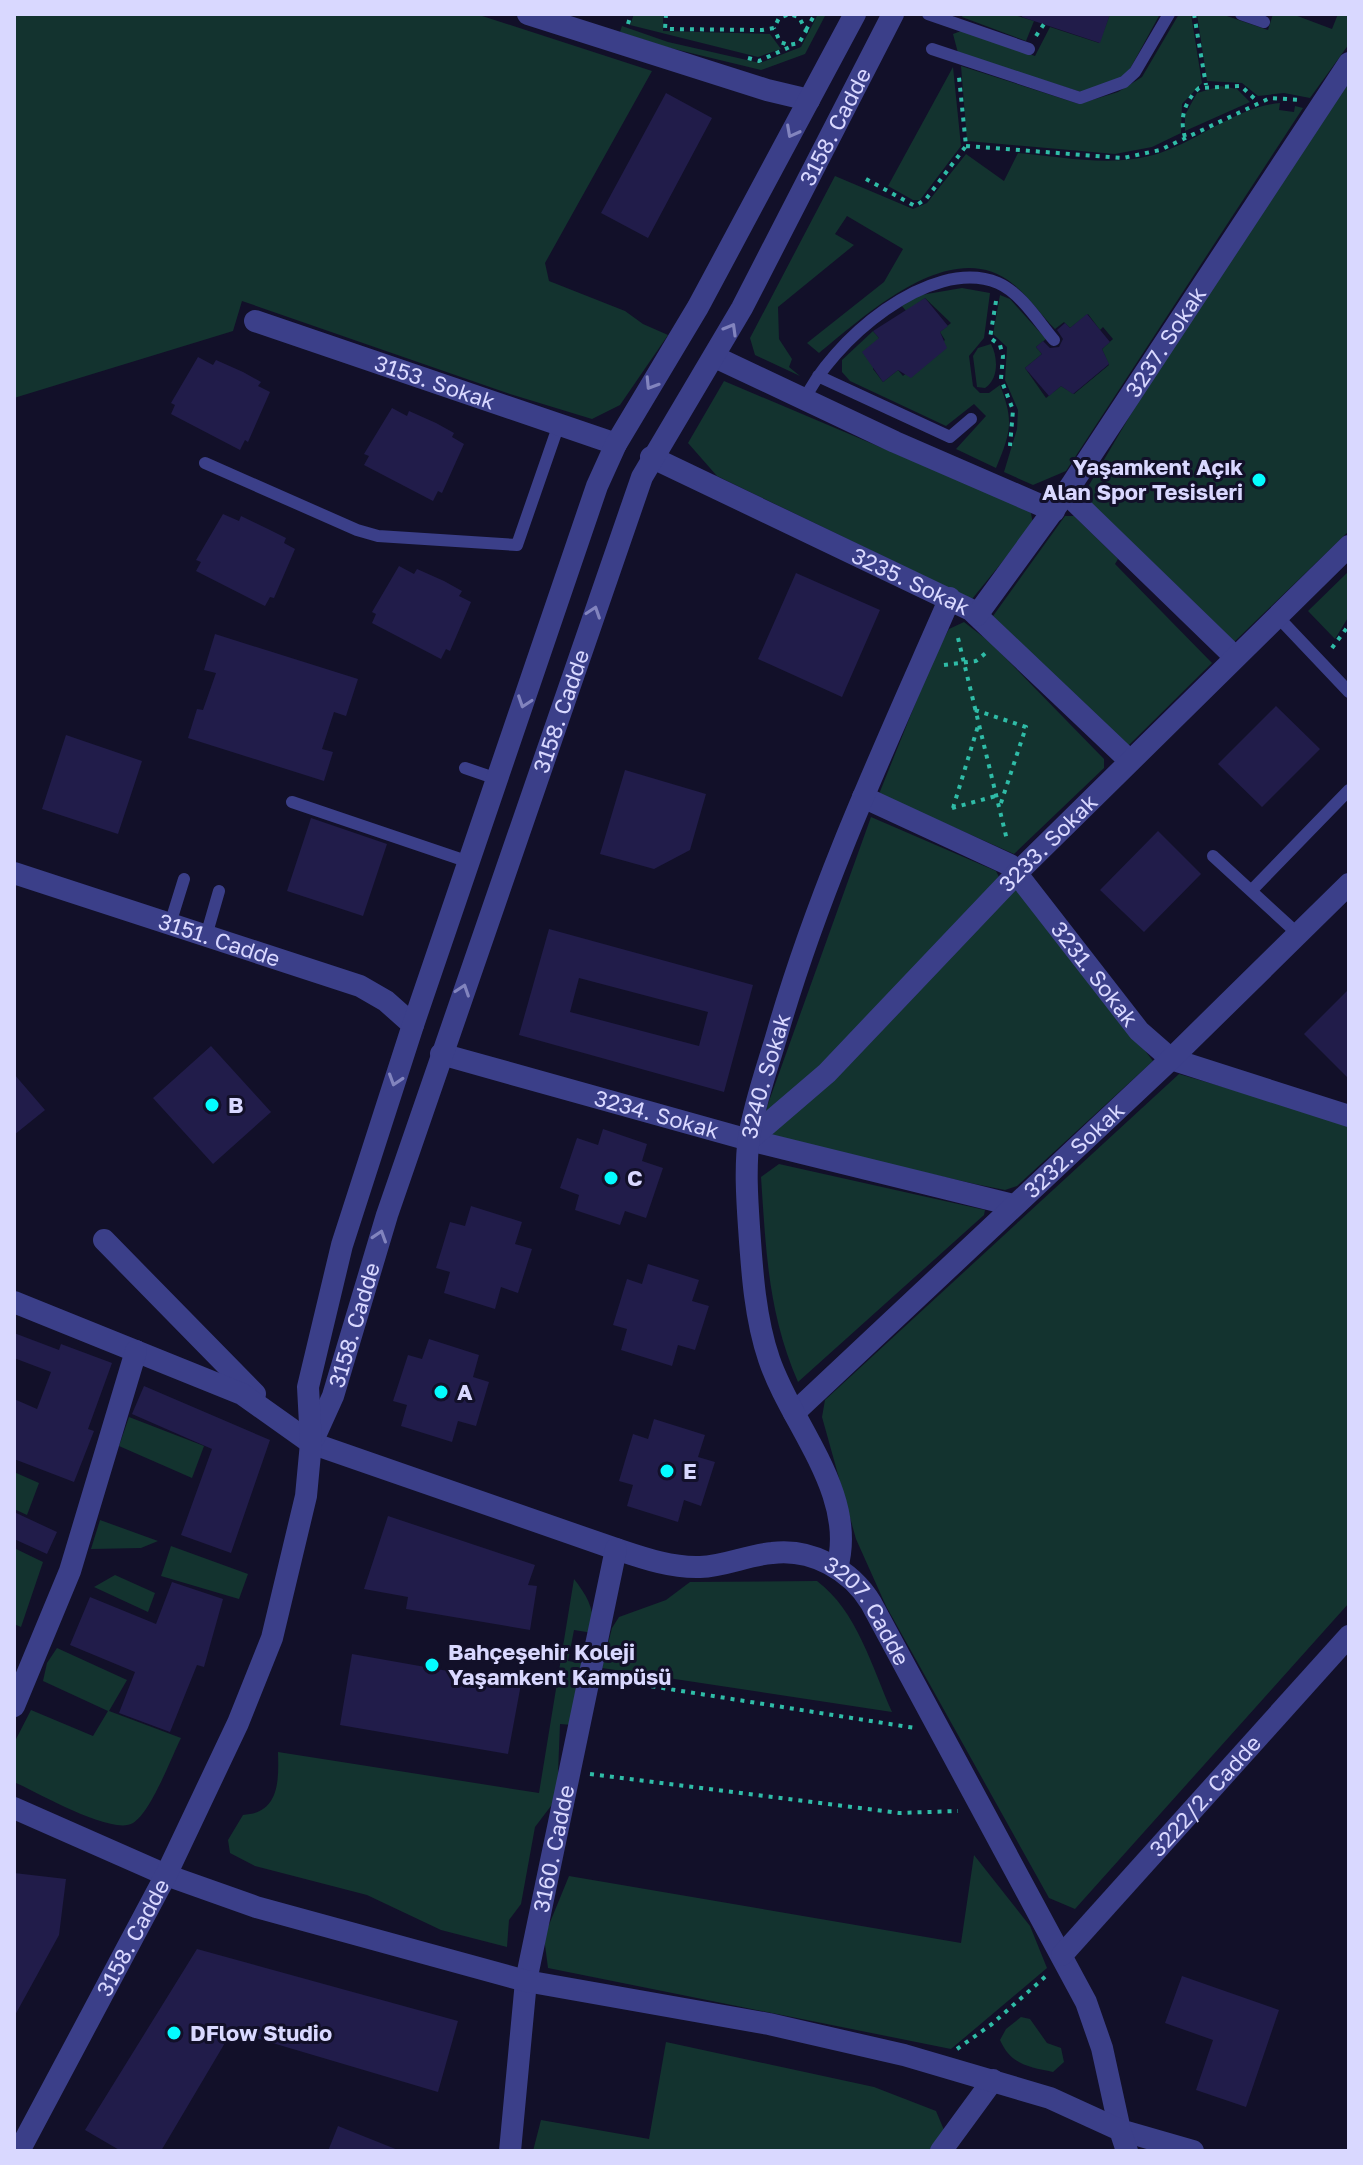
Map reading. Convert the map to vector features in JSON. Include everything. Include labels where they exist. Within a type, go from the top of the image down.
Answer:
[{"type":"street","points":[[528,14],[767,90],[809,100]]},
{"type":"street","name":"3158. Cadde","points":[[19,2151],[166,1875],[238,1723],[272,1638],[295,1552],[311,1443],[308,1387],[354,1205],[597,486],[616,444],[698,307],[855,14]]},
{"type":"street","name":"3158. Cadde","points":[[311,1443],[333,1396],[373,1257],[633,500],[651,457],[715,357],[893,14]]},
{"type":"street","name":"3237. Sokak","points":[[977,615],[1060,502],[1349,63]]},
{"type":"street","name":"3153. Sokak","points":[[255,321],[616,444]]},
{"type":"street","points":[[715,357],[804,401],[1060,502],[1235,657]]},
{"type":"street","name":"3235. Sokak","points":[[616,444],[651,457],[977,615],[1130,761]]},
{"type":"street","name":"3233. Sokak","points":[[749,1140],[827,1073],[1016,871],[1349,546]]},
{"type":"street","name":"3240. Sokak","points":[[837,1568],[842,1535],[835,1508],[816,1454],[775,1376],[759,1320],[749,1227],[749,1140],[796,968],[863,797],[949,600]]},
{"type":"street","name":"3231. Sokak","points":[[863,797],[1016,871],[1139,1031],[1171,1059],[1349,1116]]},
{"type":"street","name":"3151. Cadde","points":[[14,873],[360,986],[396,1007],[441,1054]]},
{"type":"street","name":"3232. Sokak","points":[[794,1413],[1171,1059],[1349,884]]},
{"type":"street","name":"3234. Sokak","points":[[441,1054],[749,1140],[1013,1205]]},
{"type":"street","points":[[104,1240],[276,1415]]},
{"type":"street","points":[[14,1302],[242,1394],[276,1415]]},
{"type":"street","points":[[14,1706],[70,1571],[136,1351]]},
{"type":"street","name":"3207. Cadde","points":[[276,1415],[311,1443],[664,1563],[698,1567],[789,1552],[837,1568],[865,1593],[1062,1955],[1096,2025],[1124,2140]]},
{"type":"street","name":"3160. Cadde","points":[[510,2151],[526,1981],[616,1549]]},
{"type":"street","name":"3222/2. Cadde","points":[[1062,1955],[1347,1640]]},
{"type":"street","points":[[14,1808],[166,1875],[256,1907],[526,1981],[784,2027],[930,2063],[1073,2106],[1124,2140],[1193,2151]]},
{"type":"street","points":[[941,2151],[993,2080]]},
{"type":"lane","points":[[928,14],[1029,49]]},
{"type":"lane","points":[[932,49],[1080,98],[1124,82],[1135,72],[1169,14]]},
{"type":"lane","points":[[1241,14],[1264,22]]},
{"type":"lane","points":[[804,401],[818,376],[882,312],[923,286],[966,277],[998,283],[1014,293],[1054,340]]},
{"type":"lane","points":[[818,376],[950,437],[971,419]]},
{"type":"lane","points":[[205,463],[357,530],[378,536],[517,545],[559,424]]},
{"type":"lane","points":[[1277,616],[1349,692]]},
{"type":"lane","points":[[465,768],[497,779]]},
{"type":"lane","points":[[1251,891],[1349,790]]},
{"type":"lane","points":[[292,802],[469,862]]},
{"type":"lane","points":[[1213,856],[1298,934]]},
{"type":"lane","points":[[170,924],[184,879]]},
{"type":"lane","points":[[206,936],[219,891]]},
{"type":"path","points":[[666,14],[665,29],[774,28]]},
{"type":"path","points":[[806,31],[803,22],[795,15],[779,16],[774,28],[780,42],[789,45],[799,43],[806,31],[815,14]]},
{"type":"path","points":[[1194,14],[1206,85]]},
{"type":"path","points":[[866,179],[915,206],[926,199],[966,146],[957,58]]},
{"type":"path","points":[[1185,137],[1181,126],[1187,104],[1199,88],[1206,85],[1241,86],[1258,102]]},
{"type":"path","points":[[966,146],[1123,158],[1160,150],[1270,98],[1294,98],[1319,109]]},
{"type":"path","points":[[998,283],[990,338],[1000,345],[1003,356],[1001,379],[1013,410],[1010,446]]},
{"type":"path","points":[[949,600],[1016,871]]},
{"type":"path","points":[[1320,661],[1349,625]]},
{"type":"path","points":[[924,657],[949,666],[964,664],[986,654],[995,631]]},
{"type":"path","points":[[975,710],[1026,727],[999,808]]},
{"type":"path","points":[[953,808],[979,723]]},
{"type":"path","points":[[911,819],[996,796]]},
{"type":"path","points":[[590,1677],[941,1733]]},
{"type":"path","points":[[570,1772],[899,1813],[956,1812],[979,1803]]},
{"type":"path","points":[[930,2063],[992,2024],[1043,1978],[1062,1955]]},
{"type":"green space","points":[[14,14],[476,14],[652,71],[545,263],[549,281],[625,311],[643,324],[668,335],[620,405],[592,419],[510,394],[242,301],[233,331],[14,398]]},
{"type":"green space","points":[[634,14],[663,14],[663,31],[770,34],[781,49],[758,57],[630,25]]},
{"type":"green space","points":[[818,14],[826,14],[805,54],[761,70],[666,47],[620,32],[622,26],[668,42],[760,63],[801,47]]},
{"type":"green space","points":[[963,14],[1011,14],[1034,21],[1026,41],[962,17]]},
{"type":"green space","points":[[1110,14],[1160,14],[1125,78],[1081,92],[958,53],[953,34],[961,31],[1035,56],[1050,27],[1099,43]]},
{"type":"green space","points":[[1179,14],[1191,14],[1202,83],[1182,104],[1181,133],[1152,147],[1115,154],[967,141],[961,66],[1079,104],[1118,92],[1142,77]]},
{"type":"green space","points":[[1197,14],[1221,14],[1268,30],[1273,14],[1292,14],[1332,29],[1338,14],[1349,14],[1349,44],[1310,98],[1284,93],[1258,96],[1242,83],[1207,81]]},
{"type":"green space","points":[[953,67],[961,146],[920,200],[913,200],[888,186]]},
{"type":"green space","points":[[1349,77],[1349,531],[1232,644],[1082,497],[1151,380]]},
{"type":"green space","points":[[1221,86],[1237,89],[1250,102],[1185,131],[1185,115],[1197,93]]},
{"type":"green space","points":[[1280,103],[1279,110],[1294,112],[1295,106],[1303,108],[1066,471],[1033,485],[1004,472],[1017,429],[1018,410],[1005,380],[1007,347],[993,334],[1000,295],[1010,299],[1046,339],[1036,347],[1042,354],[1025,368],[1046,398],[1061,386],[1074,394],[1109,365],[1102,349],[1113,339],[1103,327],[1100,330],[1088,314],[1070,328],[1064,322],[1055,329],[1013,284],[989,271],[963,268],[937,274],[910,286],[884,302],[819,353],[807,343],[884,282],[903,249],[847,216],[835,234],[854,245],[778,307],[779,339],[792,359],[789,367],[800,376],[755,355],[750,338],[835,176],[913,209],[927,203],[966,154],[1004,181],[1018,153],[1107,161],[1143,157],[1175,147],[1249,111]]},
{"type":"green space","points":[[962,288],[990,293],[984,338],[969,356],[973,386],[980,393],[989,393],[1000,385],[1007,408],[1008,435],[996,468],[956,449],[986,416],[974,404],[946,426],[850,381],[842,372],[842,360],[873,331],[879,338],[873,369],[883,382],[898,370],[903,376],[945,340],[940,332],[951,323],[925,298],[907,312],[901,305],[921,295]]},
{"type":"green space","points":[[991,344],[996,361],[995,374],[985,388],[977,387],[973,356],[978,348]]},
{"type":"green space","points":[[724,381],[1024,508],[1031,513],[1033,524],[972,599],[717,476],[688,443]]},
{"type":"green space","name":"Yaşamkent Açık Alan Spor Tesisleri","points":[[1065,516],[1074,516],[1118,559],[1115,564],[1212,663],[1127,747],[993,616]]},
{"type":"green space","points":[[1349,571],[1349,616],[1335,639],[1308,611]]},
{"type":"green space","points":[[964,622],[991,643],[1104,759],[1104,768],[1014,854],[879,794],[934,657],[949,629]]},
{"type":"green space","points":[[871,817],[996,871],[1000,879],[1021,889],[1153,1061],[1017,1186],[1005,1190],[766,1136],[764,1115]]},
{"type":"green space","points":[[1179,1074],[1349,1124],[1349,1603],[1075,1909],[1049,1898],[886,1606],[856,1539],[822,1417],[825,1400]]},
{"type":"green space","points":[[779,1164],[985,1210],[984,1215],[798,1382],[774,1306],[765,1231],[761,1177]]},
{"type":"green space","points":[[129,1417],[204,1446],[192,1478],[119,1446]]},
{"type":"green space","points":[[14,1472],[39,1483],[27,1515],[14,1509]]},
{"type":"green space","points":[[100,1520],[158,1541],[141,1548],[91,1549]]},
{"type":"green space","points":[[171,1546],[248,1574],[239,1599],[161,1576]]},
{"type":"green space","points":[[14,1548],[43,1562],[21,1627],[14,1624]]},
{"type":"green space","points":[[115,1575],[155,1593],[148,1612],[94,1587]]},
{"type":"green space","points":[[574,1579],[590,1604],[593,1633],[574,1630],[568,1661],[586,1664],[573,1725],[560,1724],[557,1798],[535,1827],[521,1904],[509,1920],[507,1947],[441,1930],[367,1895],[255,1866],[230,1853],[228,1840],[243,1815],[264,1809],[274,1794],[278,1752],[539,1793]]},
{"type":"green space","points":[[817,1581],[831,1593],[853,1624],[892,1712],[602,1668],[612,1628],[619,1617],[666,1600],[690,1582]]},
{"type":"green space","points":[[57,1648],[127,1680],[109,1711],[181,1738],[147,1808],[133,1823],[123,1825],[92,1818],[14,1782],[14,1743],[31,1710],[93,1736],[108,1711],[43,1681],[47,1663]]},
{"type":"green space","points":[[974,1855],[1030,1926],[1047,1968],[951,2049],[548,1968],[544,1937],[569,1876],[961,1943]]},
{"type":"green space","points":[[1021,2017],[1030,2019],[1047,2043],[1061,2048],[1064,2062],[1053,2072],[1022,2064],[1004,2048],[1000,2040],[1006,2029]]},
{"type":"green space","points":[[666,2042],[874,2087],[936,2111],[944,2130],[930,2151],[533,2151],[541,2120],[649,2139]]},
{"type":"building","points":[[1023,14],[1110,14],[1100,43],[1022,17]]},
{"type":"building","points":[[666,93],[712,118],[648,238],[601,213]]},
{"type":"building","points":[[925,298],[948,326],[940,332],[947,348],[911,378],[898,370],[883,382],[862,352],[879,338],[873,331]]},
{"type":"building","points":[[1087,314],[1110,342],[1102,349],[1109,364],[1073,394],[1061,386],[1049,396],[1025,368],[1042,354],[1036,347],[1043,341],[1050,348],[1059,347],[1063,339],[1057,330],[1065,323],[1070,328]]},
{"type":"building","points":[[198,357],[213,365],[216,360],[243,372],[261,382],[258,386],[270,392],[248,442],[245,440],[240,450],[171,414],[175,405],[171,403]]},
{"type":"building","points":[[392,408],[407,416],[409,411],[436,423],[454,433],[452,437],[464,444],[442,493],[438,491],[433,501],[364,465],[369,456],[364,454]]},
{"type":"building","points":[[223,514],[239,521],[241,516],[268,529],[286,538],[284,543],[295,549],[274,598],[270,597],[265,606],[196,571],[201,562],[196,560]]},
{"type":"building","points":[[399,566],[414,574],[417,569],[444,581],[462,591],[459,596],[471,602],[450,651],[446,649],[441,659],[372,623],[376,614],[372,612]]},
{"type":"building","points":[[796,573],[880,610],[842,697],[758,659]]},
{"type":"building","points":[[215,634],[358,679],[346,716],[334,712],[322,749],[333,752],[324,781],[188,738],[197,709],[203,710],[216,673],[204,670]]},
{"type":"building","points":[[1276,706],[1320,749],[1262,807],[1218,764]]},
{"type":"building","points":[[66,735],[142,761],[118,834],[42,809]]},
{"type":"building","points":[[625,770],[706,794],[690,850],[654,869],[600,854]]},
{"type":"building","points":[[311,818],[387,844],[363,916],[287,891]]},
{"type":"building","points":[[1158,831],[1201,874],[1144,932],[1100,890]]},
{"type":"building","points":[[549,929],[753,985],[724,1092],[519,1035]],"holes":[[[579,978],[708,1012],[699,1046],[570,1012]]]},
{"type":"building","points":[[1349,989],[1349,1079],[1304,1034]]},
{"type":"building","name":"B","points":[[211,1046],[271,1112],[213,1164],[153,1098]]},
{"type":"building","points":[[14,1074],[45,1110],[14,1135]]},
{"type":"building","name":"C","points":[[603,1129],[647,1144],[642,1161],[663,1168],[646,1218],[625,1211],[620,1225],[575,1210],[579,1195],[560,1188],[577,1138],[598,1145]]},
{"type":"building","points":[[471,1206],[522,1222],[515,1244],[532,1249],[518,1293],[501,1287],[495,1309],[444,1293],[450,1272],[436,1268],[450,1222],[465,1226]]},
{"type":"building","points":[[648,1264],[699,1280],[692,1301],[709,1306],[695,1350],[678,1345],[672,1366],[621,1350],[627,1329],[613,1325],[627,1279],[642,1284]]},
{"type":"building","points":[[14,1333],[59,1350],[61,1344],[112,1363],[88,1429],[94,1431],[74,1482],[14,1459],[14,1399],[37,1409],[51,1372],[14,1358]]},
{"type":"building","name":"A","points":[[429,1339],[479,1355],[473,1377],[489,1382],[476,1426],[458,1421],[452,1442],[401,1426],[407,1405],[393,1401],[408,1355],[422,1359]]},
{"type":"building","points":[[144,1386],[270,1440],[231,1553],[181,1535],[212,1449],[132,1414]]},
{"type":"building","name":"E","points":[[654,1419],[705,1435],[698,1457],[715,1462],[701,1506],[684,1500],[678,1522],[627,1506],[633,1485],[619,1481],[633,1434],[648,1439]]},
{"type":"building","points":[[14,1512],[57,1532],[47,1554],[14,1539]]},
{"type":"building","points":[[388,1516],[535,1565],[528,1585],[537,1586],[530,1630],[406,1609],[408,1597],[364,1589]]},
{"type":"building","points":[[172,1582],[223,1599],[204,1667],[197,1665],[170,1732],[119,1713],[135,1672],[70,1645],[90,1597],[156,1624]]},
{"type":"building","points":[[352,1654],[521,1684],[508,1754],[340,1725]]},
{"type":"building","points":[[14,1873],[66,1879],[59,1935],[14,2017]]},
{"type":"building","points":[[197,1949],[458,2021],[438,2092],[232,2031],[161,2151],[121,2151],[85,2130]]},
{"type":"building","points":[[1182,1976],[1279,2010],[1246,2107],[1196,2090],[1213,2040],[1165,2023]]},
{"type":"building","points":[[338,2126],[398,2150],[328,2151]]},
{"type":"place","name":"Yaşamkent Açık Alan Spor Tesisleri","points":[[1259,480]]},
{"type":"place","name":"B","points":[[212,1105]]},
{"type":"place","name":"C","points":[[611,1178]]},
{"type":"place","name":"A","points":[[441,1392]]},
{"type":"place","name":"E","points":[[667,1471]]},
{"type":"place","name":"Bahçeşehir Koleji Yaşamkent Kampüsü","points":[[432,1665]]},
{"type":"place","name":"DFlow Studio","points":[[174,2033]]}]
